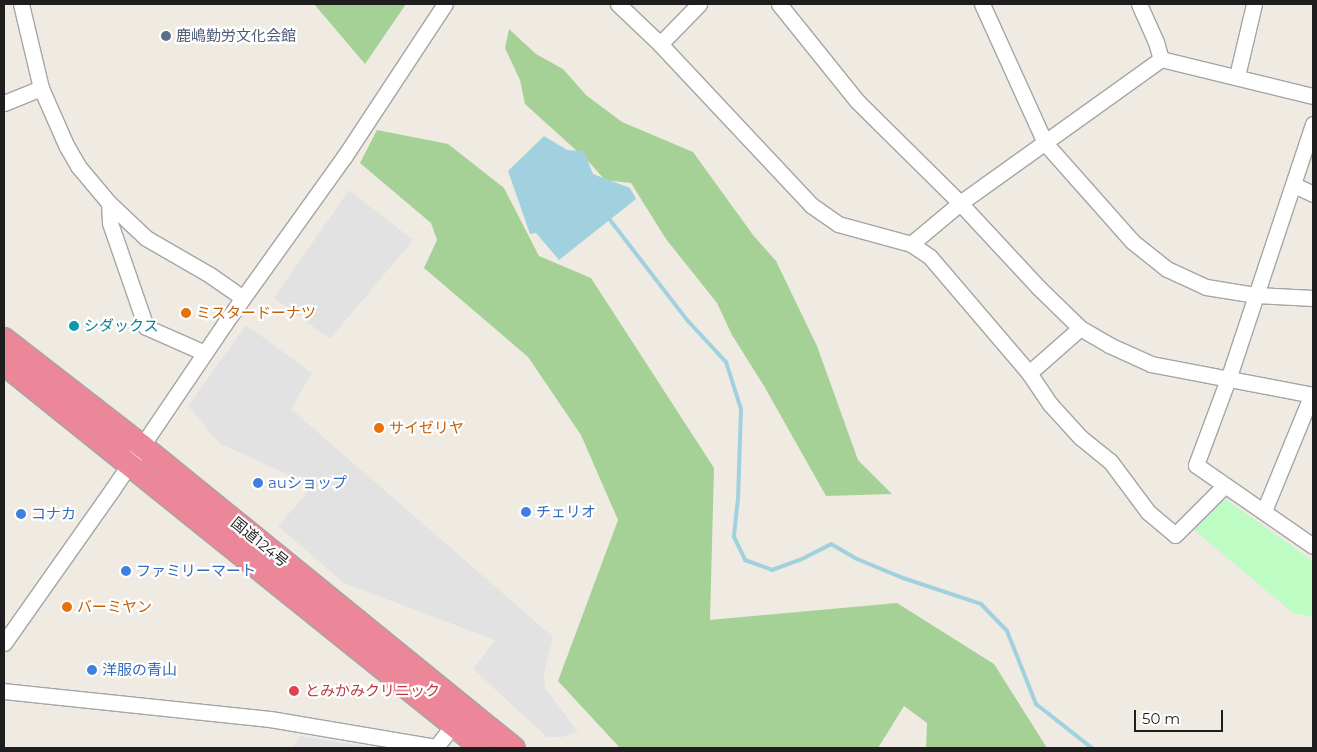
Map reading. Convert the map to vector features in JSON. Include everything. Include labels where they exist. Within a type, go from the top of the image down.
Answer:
[{"type":"highway","name":"国道124号","points":[[4,339],[142,446],[459,717],[482,748]]},
{"type":"highway","name":"国道124号","points":[[4,364],[129,465],[459,717],[514,748]]},
{"type":"street","points":[[21,4],[40,88],[66,145],[78,166],[109,203],[146,238],[243,298]]},
{"type":"street","points":[[4,643],[243,298],[344,157],[445,4]]},
{"type":"street","points":[[618,4],[660,44],[811,205],[838,224],[911,244],[930,257],[1029,373],[1050,404],[1080,437],[1110,461],[1148,512],[1175,535],[1224,486]]},
{"type":"street","points":[[660,44],[699,4]]},
{"type":"street","points":[[779,4],[857,101],[960,203],[1038,287],[1080,328],[1109,345],[1151,364],[1312,394],[1264,511]]},
{"type":"street","points":[[982,4],[1045,143],[1133,242],[1167,269],[1206,287],[1256,295],[1313,298]]},
{"type":"street","points":[[1139,4],[1156,42],[1161,59]]},
{"type":"street","points":[[1237,76],[1254,4]]},
{"type":"street","points":[[911,244],[960,203],[1161,59],[1313,96]]},
{"type":"street","points":[[4,103],[40,88]]},
{"type":"street","points":[[1313,124],[1228,379],[1196,466],[1313,546]]},
{"type":"street","points":[[1294,185],[1313,194]]},
{"type":"street","points":[[109,203],[110,223],[146,326],[205,353]]},
{"type":"street","points":[[1029,373],[1080,328]]},
{"type":"street","points":[[4,691],[270,719],[436,747],[459,717]]},
{"type":"green space","points":[[314,4],[406,4],[365,64]]},
{"type":"green space","points":[[509,29],[536,54],[563,69],[586,95],[622,122],[693,152],[753,235],[776,261],[817,346],[858,460],[892,494],[826,496],[764,386],[732,335],[717,303],[666,239],[631,183],[605,180],[589,162],[525,104],[520,80],[505,48]]},
{"type":"green space","points":[[377,130],[448,144],[504,188],[539,256],[591,278],[714,468],[710,620],[897,603],[994,664],[1047,748],[926,748],[927,723],[904,706],[878,748],[620,748],[558,681],[618,520],[581,435],[528,357],[424,268],[437,240],[431,223],[360,163]]},
{"type":"green space","points":[[1224,498],[1313,561],[1313,617],[1293,613],[1193,529]]},
{"type":"shaded area","points":[[349,190],[413,240],[330,339],[274,298]]},
{"type":"shaded area","points":[[246,325],[312,373],[291,409],[553,637],[544,674],[545,688],[578,732],[562,737],[547,737],[473,669],[495,640],[344,583],[278,526],[313,486],[219,443],[188,406]]},
{"type":"shaded area","points":[[300,736],[376,748],[292,748]]},
{"type":"water","points":[[544,136],[567,150],[584,151],[593,174],[630,188],[636,199],[559,260],[536,233],[530,234],[508,171]]},
{"type":"waterway","points":[[607,216],[688,321],[726,362],[741,409],[738,498],[734,537],[745,560],[772,570],[800,560],[831,544],[857,559],[903,578],[981,604],[1007,631],[1036,704],[1092,748]]},
{"type":"place","name":"鹿嶋勤労文化会館","points":[[166,36]]},
{"type":"place","name":"ミスタードーナツ","points":[[186,313]]},
{"type":"place","name":"シダックス","points":[[74,326]]},
{"type":"place","name":"サイゼリヤ","points":[[379,428]]},
{"type":"place","name":"auショップ","points":[[258,483]]},
{"type":"place","name":"チェリオ","points":[[526,512]]},
{"type":"place","name":"コナカ","points":[[21,514]]},
{"type":"place","name":"ファミリーマート","points":[[126,571]]},
{"type":"place","name":"バーミヤン","points":[[67,607]]},
{"type":"place","name":"洋服の青山","points":[[92,670]]},
{"type":"place","name":"とみかみクリニック","points":[[294,691]]}]
